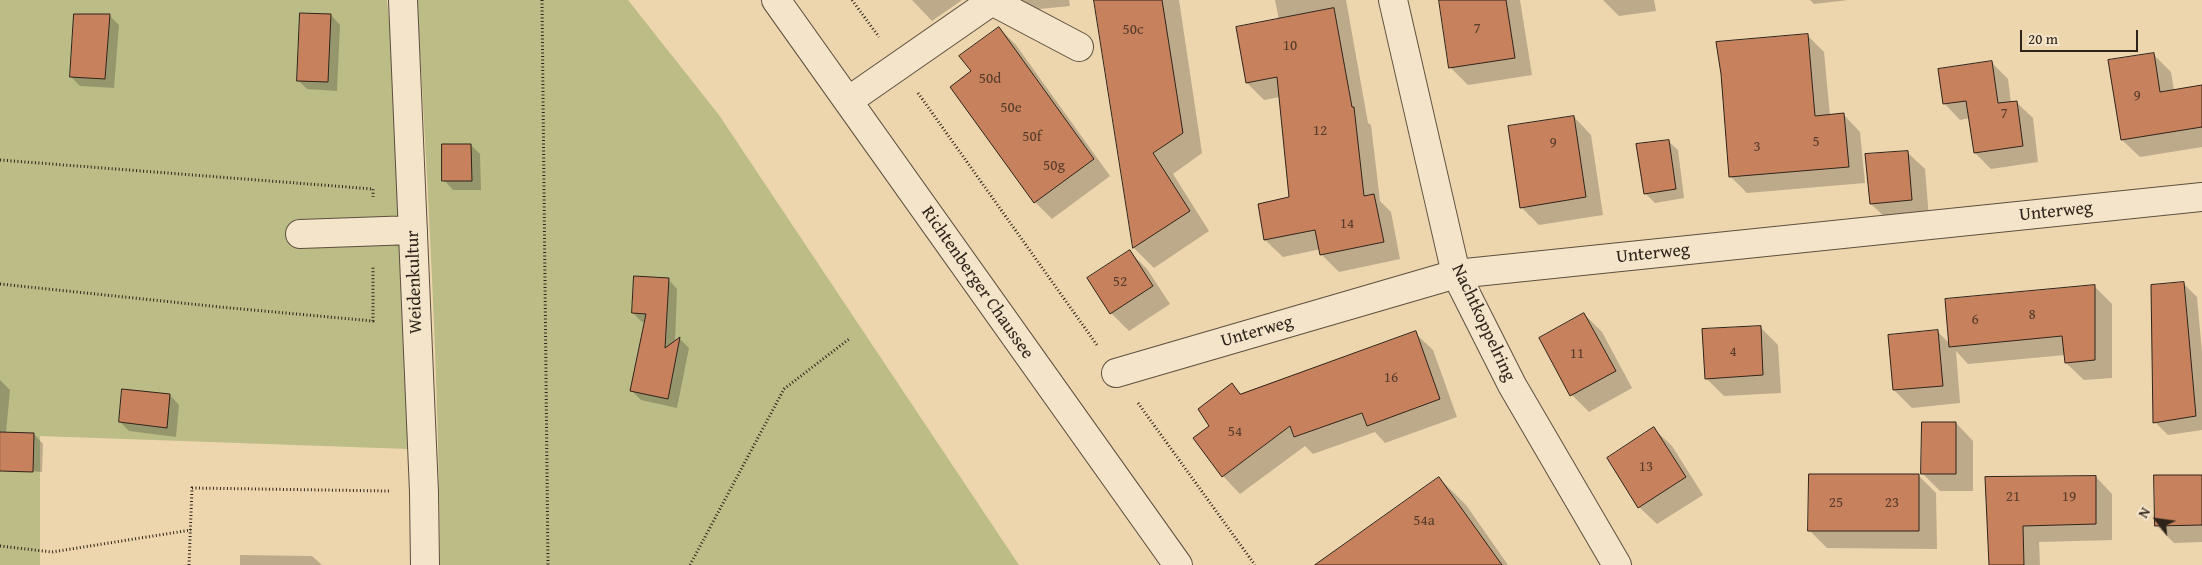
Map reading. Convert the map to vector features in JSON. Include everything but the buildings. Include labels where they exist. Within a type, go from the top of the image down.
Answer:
[{"type":"street","name":"Weidenkultur","points":[[404,0],[424,492],[425,565]]},
{"type":"street","name":"Richtenberger Chaussee","points":[[776,0],[1178,565]]},
{"type":"street","name":"Nachtkoppelring","points":[[1393,0],[1456,274],[1512,385],[1617,565]]},
{"type":"street","points":[[848,101],[900,67],[992,1],[1079,47]]},
{"type":"street","name":"Unterweg","points":[[1116,373],[1456,274],[2202,197]]},
{"type":"street","points":[[300,234],[413,230]]},
{"type":"path","points":[[542,0],[548,565]]},
{"type":"path","points":[[852,0],[1254,565]]},
{"type":"path","points":[[0,160],[373,189],[373,321],[0,284]]},
{"type":"path","points":[[690,565],[784,390],[849,339]]},
{"type":"path","points":[[189,565],[192,488],[424,492]]},
{"type":"path","points":[[0,546],[52,552],[191,530]]},
{"type":"green space","points":[[0,0],[387,0],[390,29],[409,449],[40,436],[40,565],[0,565]]},
{"type":"green space","points":[[417,0],[628,0],[719,115],[1019,565],[440,565],[435,353]]}]
